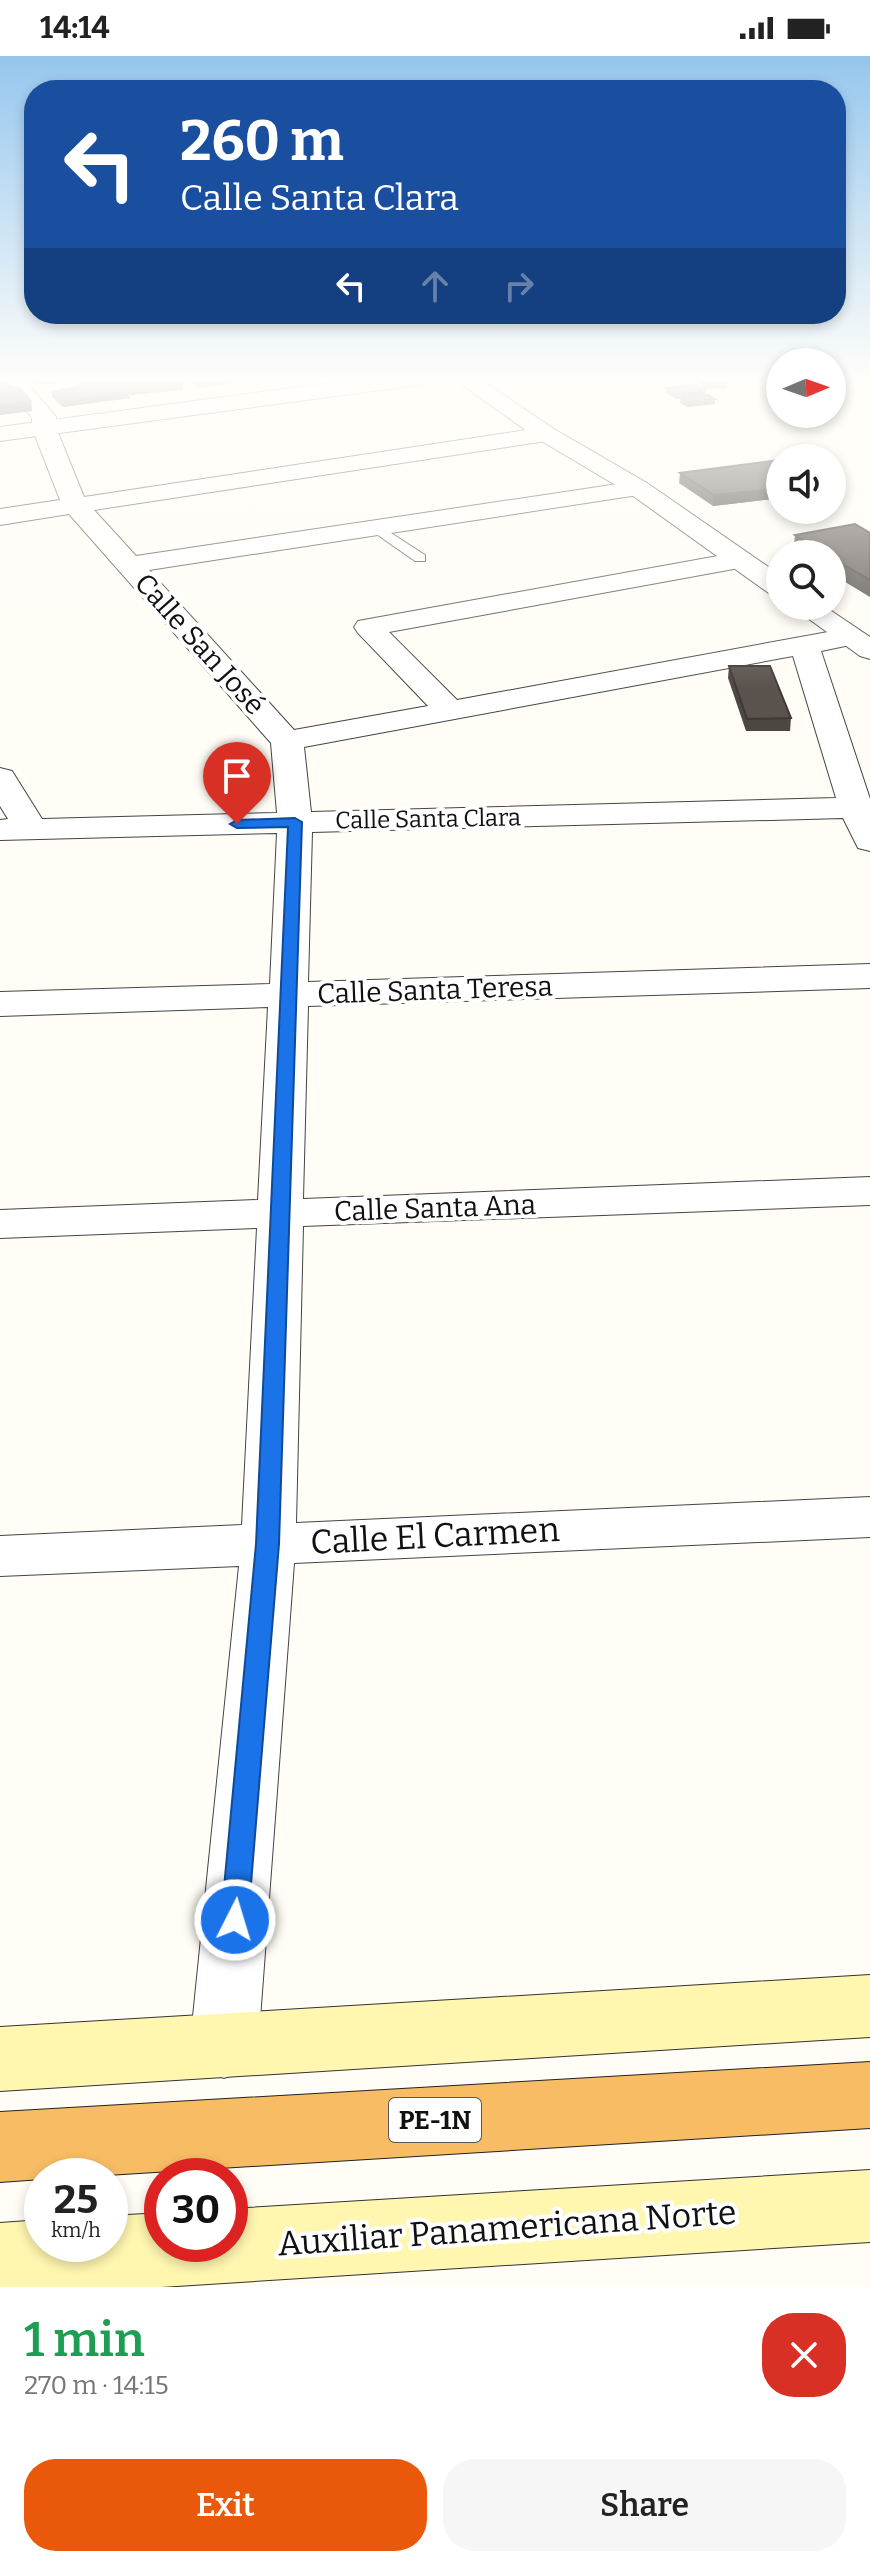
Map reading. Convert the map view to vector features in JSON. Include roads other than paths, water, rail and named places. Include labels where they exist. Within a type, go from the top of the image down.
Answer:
[{"type":"highway","name":"PE-1N","points":[[0,2147],[870,2095]]},
{"type":"main road","points":[[0,2059],[870,2006]]},
{"type":"main road","name":"Auxiliar Panamericana Norte","points":[[0,2260],[870,2206]]},
{"type":"street","name":"Calle San José","points":[[66,481],[75,505],[287,741],[295,822],[268,1544],[224,2046]]},
{"type":"street","points":[[0,517],[233,481]]},
{"type":"street","points":[[626,481],[766,578]]},
{"type":"street","points":[[130,565],[638,488]]},
{"type":"street","points":[[451,712],[368,627],[740,560]]},
{"type":"street","points":[[825,620],[860,644]]},
{"type":"street","points":[[287,741],[805,647],[860,644]]},
{"type":"street","points":[[805,647],[856,808],[870,841]]},
{"type":"street","points":[[0,778],[16,830]]},
{"type":"street","name":"Calle Santa Clara","points":[[16,830],[856,808]]},
{"type":"street","name":"Calle Santa Teresa","points":[[0,1004],[870,976]]},
{"type":"street","name":"Calle Santa Ana","points":[[0,1224],[870,1191]]},
{"type":"street","name":"Calle El Carmen","points":[[0,1556],[870,1517]]},
{"type":"lane","points":[[377,528],[420,558]]}]
